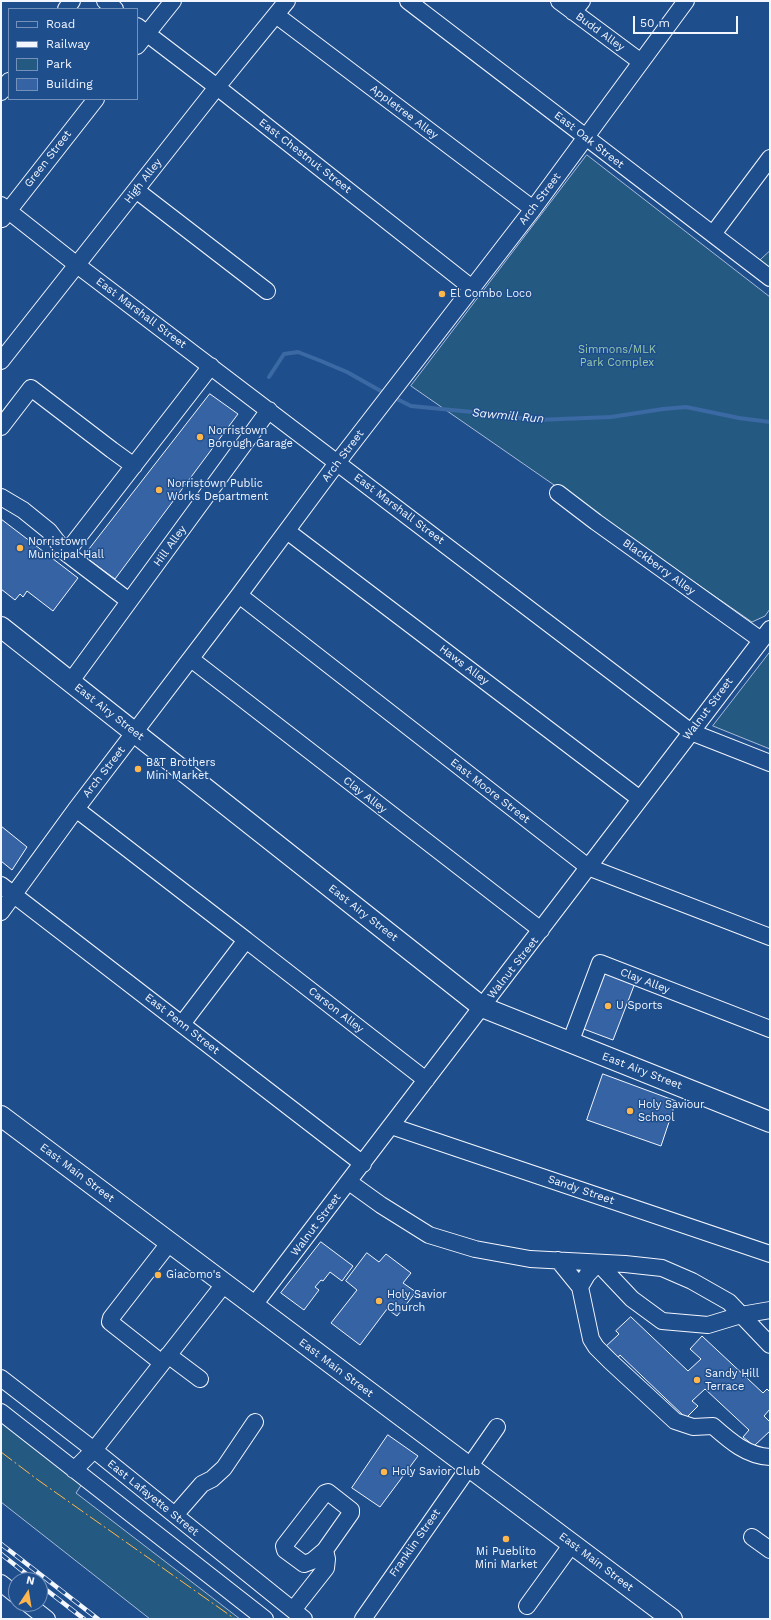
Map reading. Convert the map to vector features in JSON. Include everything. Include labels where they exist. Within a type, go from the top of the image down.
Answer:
[{"type":"main road","name":"East Airy Street","points":[[1,627],[482,1007],[770,1122]]},
{"type":"main road","name":"East Main Street","points":[[1,1116],[225,1283],[468,1468],[672,1619]]},
{"type":"street","points":[[105,1],[114,8]]},
{"type":"street","points":[[138,43],[142,30],[173,1]]},
{"type":"street","name":"High Alley","points":[[1,361],[217,87],[287,1]]},
{"type":"street","name":"East Oak Street","points":[[408,1],[770,278]]},
{"type":"street","name":"Budd Alley","points":[[558,1],[577,7],[641,62]]},
{"type":"street","name":"Arch Street","points":[[1,912],[76,809],[191,659],[337,463],[533,209],[686,1]]},
{"type":"street","name":"Appletree Alley","points":[[276,15],[533,209]]},
{"type":"street","name":"East Chestnut Street","points":[[142,30],[217,87],[472,288]]},
{"type":"street","points":[[1,92],[8,83]]},
{"type":"street","name":"Green Street","points":[[3,212],[95,100]]},
{"type":"street","points":[[713,234],[770,158]]},
{"type":"street","points":[[136,190],[267,291]]},
{"type":"street","name":"East Marshall Street","points":[[3,212],[77,265],[211,366],[691,732],[770,763]]},
{"type":"street","points":[[66,553],[211,366]]},
{"type":"street","points":[[1,427],[31,388],[134,466]]},
{"type":"street","name":"Hill Alley","points":[[71,681],[269,410]]},
{"type":"street","name":"Blackberry Alley","points":[[558,493],[596,522],[766,635]]},
{"type":"street","points":[[1,497],[23,510],[49,531],[66,553],[129,601]]},
{"type":"street","name":"Haws Alley","points":[[287,531],[640,799]]},
{"type":"street","name":"East Moore Street","points":[[239,595],[588,867],[770,937]]},
{"type":"street","name":"Walnut Street","points":[[254,1305],[766,635]]},
{"type":"street","name":"Clay Alley","points":[[191,659],[541,930]]},
{"type":"street","name":"Carson Alley","points":[[76,809],[426,1080]]},
{"type":"street","name":"East Penn Street","points":[[1,885],[363,1164]]},
{"type":"street","points":[[182,1024],[246,940]]},
{"type":"street","name":"Clay Alley","points":[[570,1043],[600,963],[770,1029]]},
{"type":"street","name":"Sandy Street","points":[[391,1126],[770,1254]]},
{"type":"street","points":[[349,1182],[381,1205],[429,1235],[475,1249],[530,1259],[662,1268],[692,1281],[728,1302],[770,1345]]},
{"type":"street","points":[[170,1242],[111,1318],[110,1322],[165,1359],[200,1379]]},
{"type":"street","points":[[558,1260],[580,1287],[591,1339],[596,1347],[610,1361],[675,1421],[693,1427],[713,1426],[730,1441],[746,1451],[760,1457],[770,1457]]},
{"type":"street","points":[[580,1287],[587,1274],[598,1263]]},
{"type":"street","points":[[598,1263],[632,1299],[662,1321],[708,1324],[762,1310],[770,1310]]},
{"type":"street","points":[[74,1470],[94,1450],[225,1283]]},
{"type":"street","name":"East Lafayette Street","points":[[1,1378],[176,1515],[299,1615]]},
{"type":"street","points":[[1,1412],[265,1619]]},
{"type":"street","points":[[176,1515],[202,1484],[212,1479],[224,1468],[255,1422]]},
{"type":"street","name":"Franklin Street","points":[[363,1619],[497,1427]]},
{"type":"street","points":[[752,1537],[770,1550]]},
{"type":"street","points":[[527,1606],[572,1544]]},
{"type":"street","points":[[299,1615],[326,1568],[327,1559],[325,1550]]},
{"type":"street","points":[[38,1612],[47,1619]]},
{"type":"green space","name":"Simmons/MLK Park Complex","points":[[587,155],[770,297],[770,609],[765,616],[752,622],[411,386]]},
{"type":"green space","points":[[770,251],[770,278],[754,266]]},
{"type":"green space","points":[[770,652],[770,749],[713,726]]},
{"type":"green space","points":[[1,1421],[82,1484],[76,1493],[240,1619],[150,1619],[1,1502]]},
{"type":"building","points":[[210,394],[238,414],[115,579],[84,556]]},
{"type":"building","name":"Norristown Municipal Hall","points":[[1,519],[78,578],[53,611],[27,591],[23,597],[20,594],[15,600],[1,589]]},
{"type":"building","points":[[1,826],[27,847],[12,870],[1,861]]},
{"type":"building","name":"U Sports","points":[[603,971],[635,983],[613,1040],[581,1028]]},
{"type":"building","points":[[603,1074],[676,1101],[661,1146],[587,1120]]},
{"type":"building","points":[[321,1242],[353,1266],[342,1281],[330,1272],[323,1281],[321,1280],[315,1287],[319,1290],[304,1310],[281,1293]]},
{"type":"building","name":"Holy Savior Church","points":[[367,1253],[379,1262],[386,1254],[411,1273],[403,1283],[416,1292],[397,1316],[387,1309],[360,1345],[331,1323],[357,1290],[346,1281]]},
{"type":"building","name":"Sandy Hill Terrace","points":[[631,1317],[688,1371],[701,1359],[690,1349],[702,1336],[763,1393],[767,1389],[770,1392],[770,1409],[764,1416],[770,1422],[770,1431],[754,1446],[743,1437],[749,1430],[705,1389],[692,1401],[698,1406],[686,1418],[620,1355],[615,1361],[603,1349],[619,1334],[616,1331]]},
{"type":"building","name":"Holy Savior Club","points":[[388,1435],[418,1456],[380,1507],[352,1488]]},
{"type":"waterway","name":"Sawmill Run","points":[[269,377],[284,354],[298,352],[347,372],[386,394]]},
{"type":"waterway","name":"Sawmill Run","points":[[393,397],[411,406],[536,420],[611,417],[686,407],[739,418],[770,422]]},
{"type":"railway","points":[[1,1544],[98,1619]]},
{"type":"railway","points":[[1,1554],[24,1572]]},
{"type":"railway","points":[[48,1591],[84,1619]]},
{"type":"power","points":[[1,1452],[38,1480],[235,1619]]},
{"type":"place","name":"El Combo Loco","points":[[442,294]]},
{"type":"place","name":"Norristown Borough Garage","points":[[200,437]]},
{"type":"place","name":"Norristown Public Works Department","points":[[159,490]]},
{"type":"place","name":"Norristown Municipal Hall","points":[[20,548]]},
{"type":"place","name":"B&T Brothers Mini Market","points":[[138,769]]},
{"type":"place","name":"U Sports","points":[[608,1006]]},
{"type":"place","name":"Holy Saviour School","points":[[630,1111]]},
{"type":"place","name":"Giacomo's","points":[[158,1275]]},
{"type":"place","name":"Holy Savior Church","points":[[379,1301]]},
{"type":"place","name":"Sandy Hill Terrace","points":[[697,1380]]},
{"type":"place","name":"Holy Savior Club","points":[[384,1472]]},
{"type":"place","name":"Mi Pueblito Mini Market","points":[[506,1539]]}]
